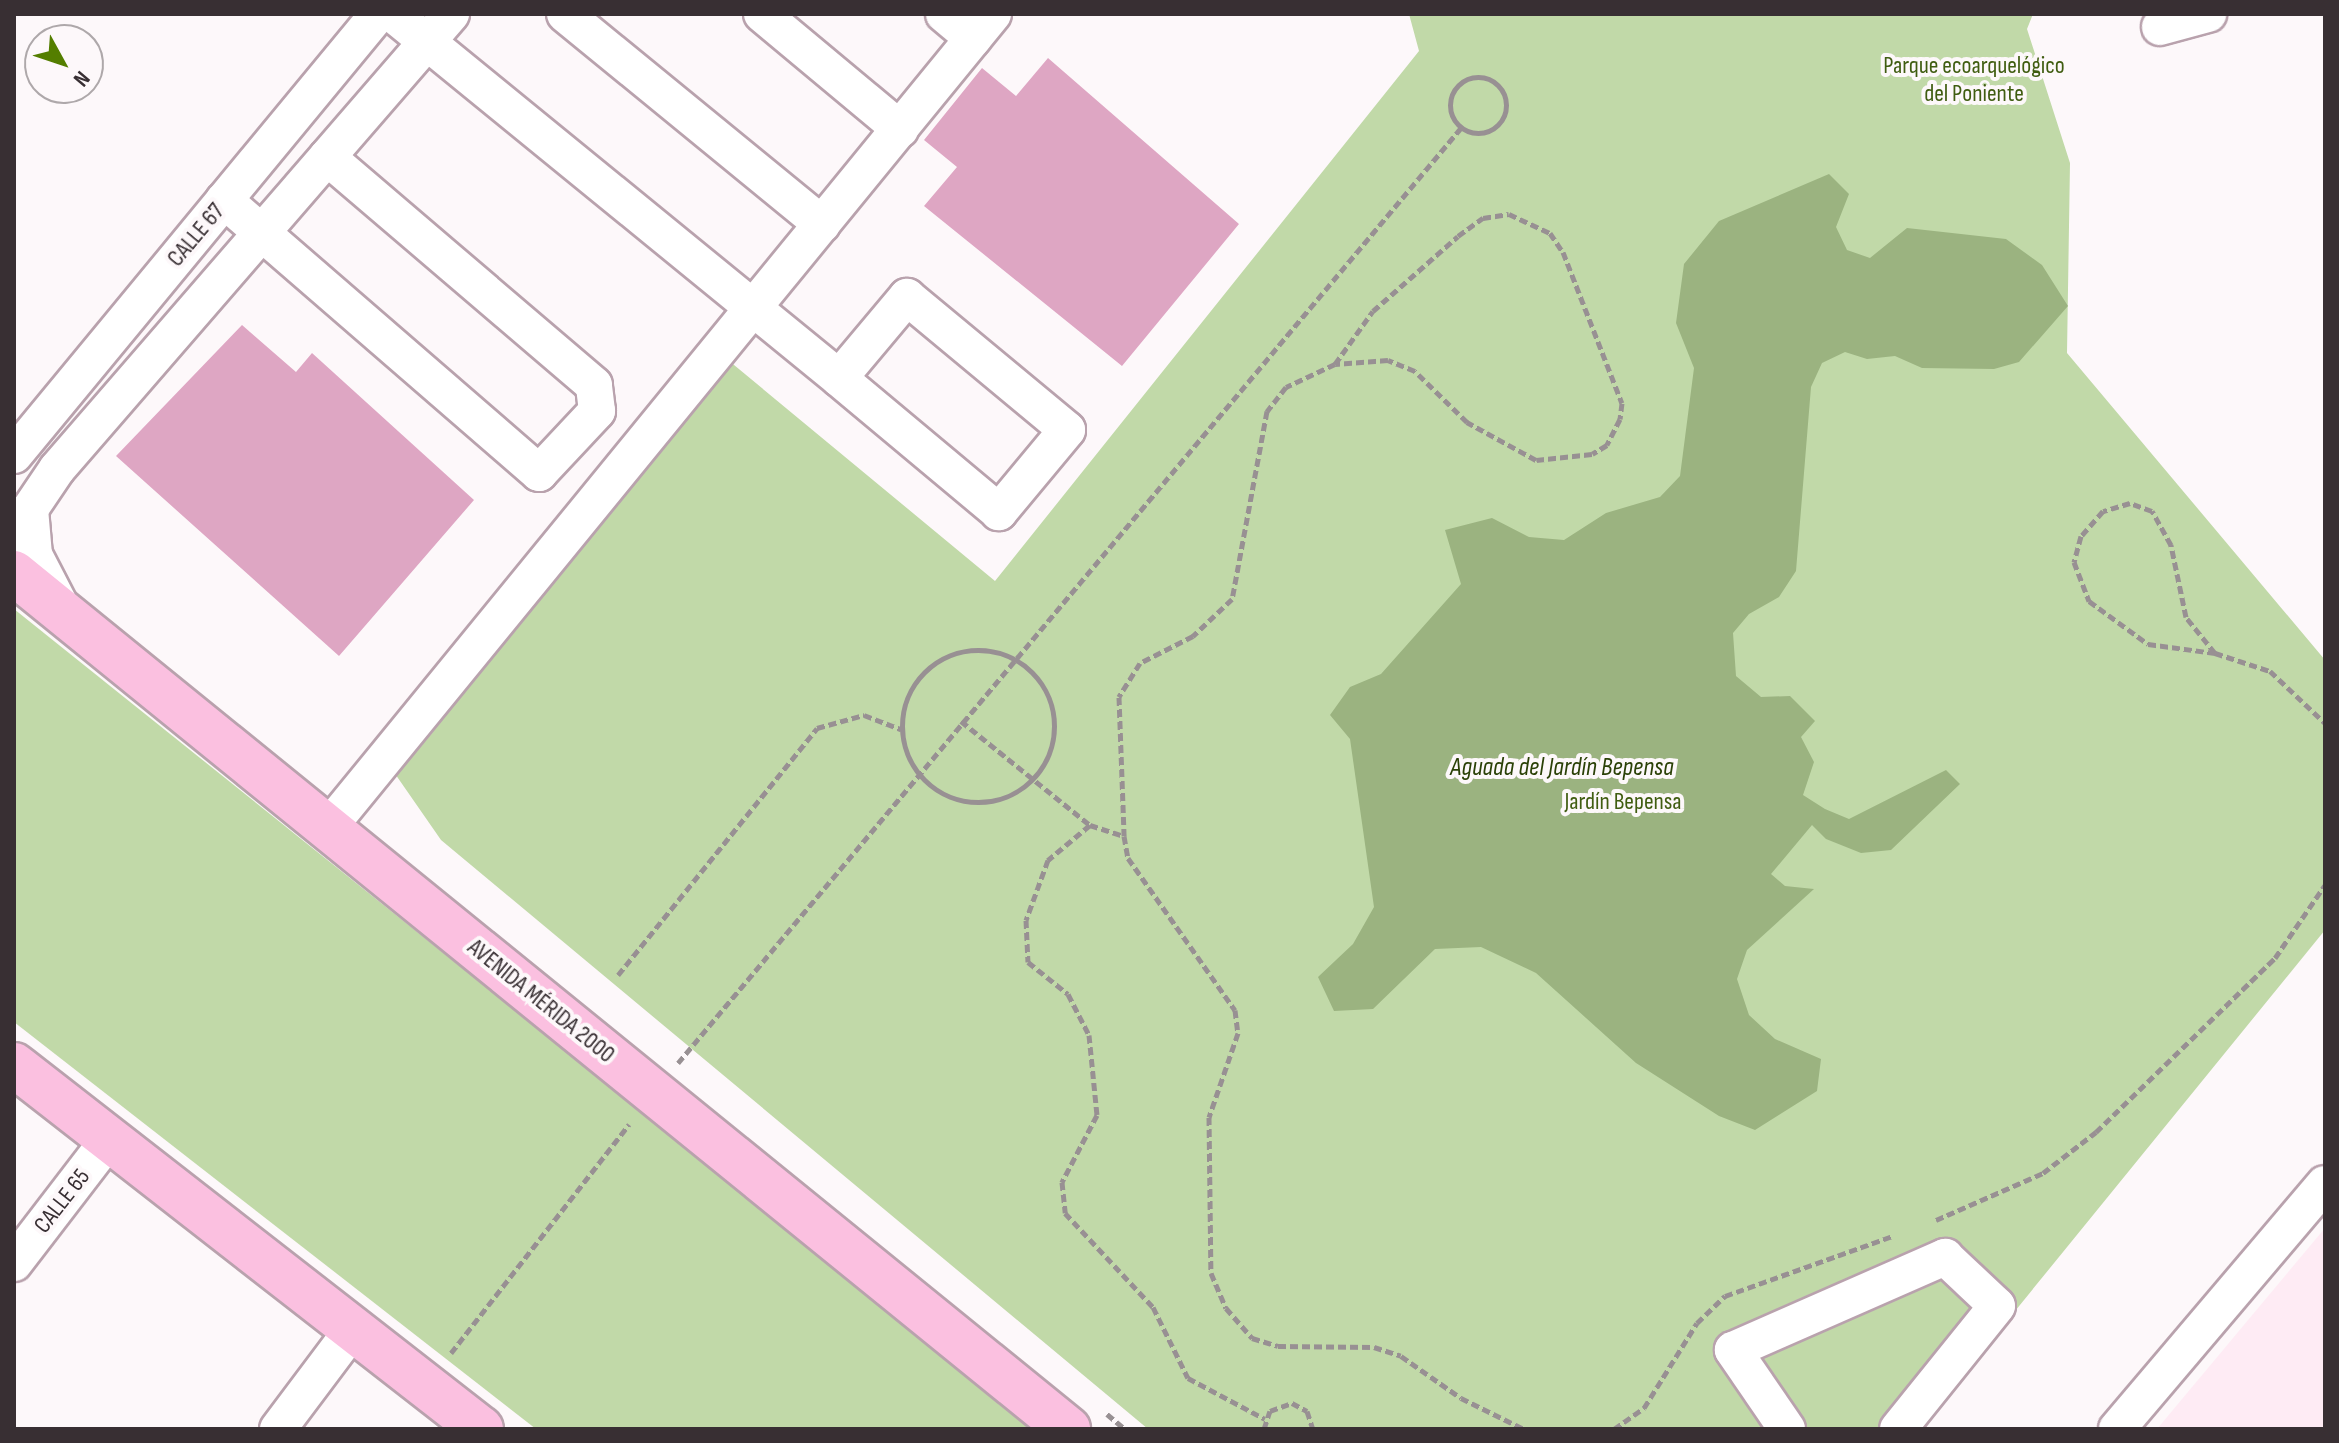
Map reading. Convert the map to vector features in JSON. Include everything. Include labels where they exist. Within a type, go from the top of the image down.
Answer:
[{"type":"main road","name":"AVENIDA MÉRIDA 2000","points":[[14,573],[1068,1429]]},
{"type":"main road","points":[[14,1065],[481,1429]]},
{"type":"street","name":"CALLE 67","points":[[14,455],[378,14]]},
{"type":"street","points":[[393,14],[999,512],[1067,430],[907,297],[839,378]]},
{"type":"street","points":[[65,615],[34,555],[30,509],[57,469],[451,14]]},
{"type":"street","points":[[565,14],[822,224]]},
{"type":"street","points":[[762,14],[900,129]]},
{"type":"street","points":[[328,828],[983,26],[944,14]]},
{"type":"street","points":[[2160,27],[2208,14]]},
{"type":"street","points":[[224,200],[539,473],[597,411],[594,385],[327,157]]},
{"type":"street","name":"CALLE 65","points":[[14,1263],[109,1139]]},
{"type":"street","points":[[2117,1429],[2325,1184]]},
{"type":"street","points":[[1787,1429],[1733,1350],[1945,1257],[1997,1306],[1898,1429]]},
{"type":"street","points":[[278,1429],[353,1329]]},
{"type":"path","points":[[1475,78],[1493,82],[1504,96],[1500,121],[1486,132],[1461,128],[1450,112],[1452,94],[1475,78]]},
{"type":"path","points":[[426,1385],[654,1093],[961,721],[1461,128]]},
{"type":"path","points":[[1335,364],[1373,311],[1458,236],[1483,218],[1509,214],[1550,233],[1563,252],[1622,403],[1620,419],[1607,445],[1592,454],[1536,460],[1467,422],[1415,371],[1388,360],[1335,364],[1286,387],[1267,411],[1232,599],[1214,620],[1140,663],[1127,677],[1119,697],[1124,836],[1135,869],[1235,1010],[1238,1033],[1209,1117],[1211,1273],[1226,1308],[1252,1338],[1278,1346],[1374,1347],[1401,1356],[1461,1398],[1524,1429]]},
{"type":"path","points":[[2215,653],[2186,617],[2171,545],[2152,511],[2130,503],[2103,511],[2081,536],[2074,562],[2089,601],[2148,644],[2215,653],[2270,671],[2325,723]]},
{"type":"path","points":[[984,650],[1013,659],[1046,691],[1054,716],[1053,742],[1033,778],[1007,797],[983,803],[936,791],[918,774],[901,729],[916,681],[935,663],[984,650]]},
{"type":"path","points":[[618,975],[817,728],[864,715],[901,729]]},
{"type":"path","points":[[961,721],[1090,825],[1124,836]]},
{"type":"path","points":[[1090,825],[1048,860],[1026,920],[1028,962],[1068,994],[1089,1035],[1097,1115],[1062,1182],[1065,1213],[1153,1307],[1188,1378],[1265,1419]]},
{"type":"path","points":[[1924,1224],[2043,1173],[2096,1132],[2275,958],[2325,885]]},
{"type":"path","points":[[1614,1429],[1644,1408],[1697,1323],[1725,1296],[1897,1234]]},
{"type":"path","points":[[1264,1429],[1265,1419],[1276,1406],[1292,1403],[1307,1411],[1313,1429]]},
{"type":"shaded area","points":[[2325,1228],[2325,1429],[2157,1429]]},
{"type":"green space","name":"Jardín Bepensa","points":[[1409,14],[2033,14],[2027,29],[2070,163],[2067,353],[2325,660],[2325,930],[1919,1429],[1148,1429],[441,840],[391,768],[728,360],[995,581],[1419,51]]},
{"type":"green space","points":[[14,609],[1038,1429],[536,1429],[14,1022]]},
{"type":"water","name":"Aguada del Jardín Bepensa","points":[[1829,174],[1849,194],[1836,227],[1847,250],[1870,258],[1907,228],[2006,239],[2042,265],[2068,306],[2019,362],[1994,369],[1922,368],[1895,356],[1867,359],[1845,352],[1822,363],[1811,387],[1796,571],[1779,597],[1749,614],[1733,633],[1736,676],[1761,697],[1790,696],[1815,721],[1801,737],[1814,762],[1803,795],[1825,809],[1849,819],[1946,770],[1960,784],[1891,850],[1861,853],[1826,839],[1812,825],[1771,874],[1785,886],[1814,889],[1747,950],[1737,979],[1749,1015],[1775,1039],[1821,1059],[1817,1091],[1755,1130],[1719,1116],[1636,1063],[1536,973],[1481,947],[1435,949],[1373,1009],[1334,1011],[1318,977],[1353,944],[1374,907],[1350,739],[1330,715],[1350,687],[1381,674],[1461,584],[1445,530],[1492,518],[1529,537],[1564,540],[1606,513],[1660,497],[1680,476],[1694,368],[1676,323],[1684,264],[1719,221]]},
{"type":"building","points":[[1048,58],[1239,224],[1122,366],[924,206],[957,167],[924,140],[982,68],[1016,96]]},
{"type":"building","points":[[242,325],[296,372],[312,353],[474,500],[339,656],[116,456]]},
{"type":"park label","name":"Parque ecoarquelógico del Poniente","points":[[1974,80]]}]
